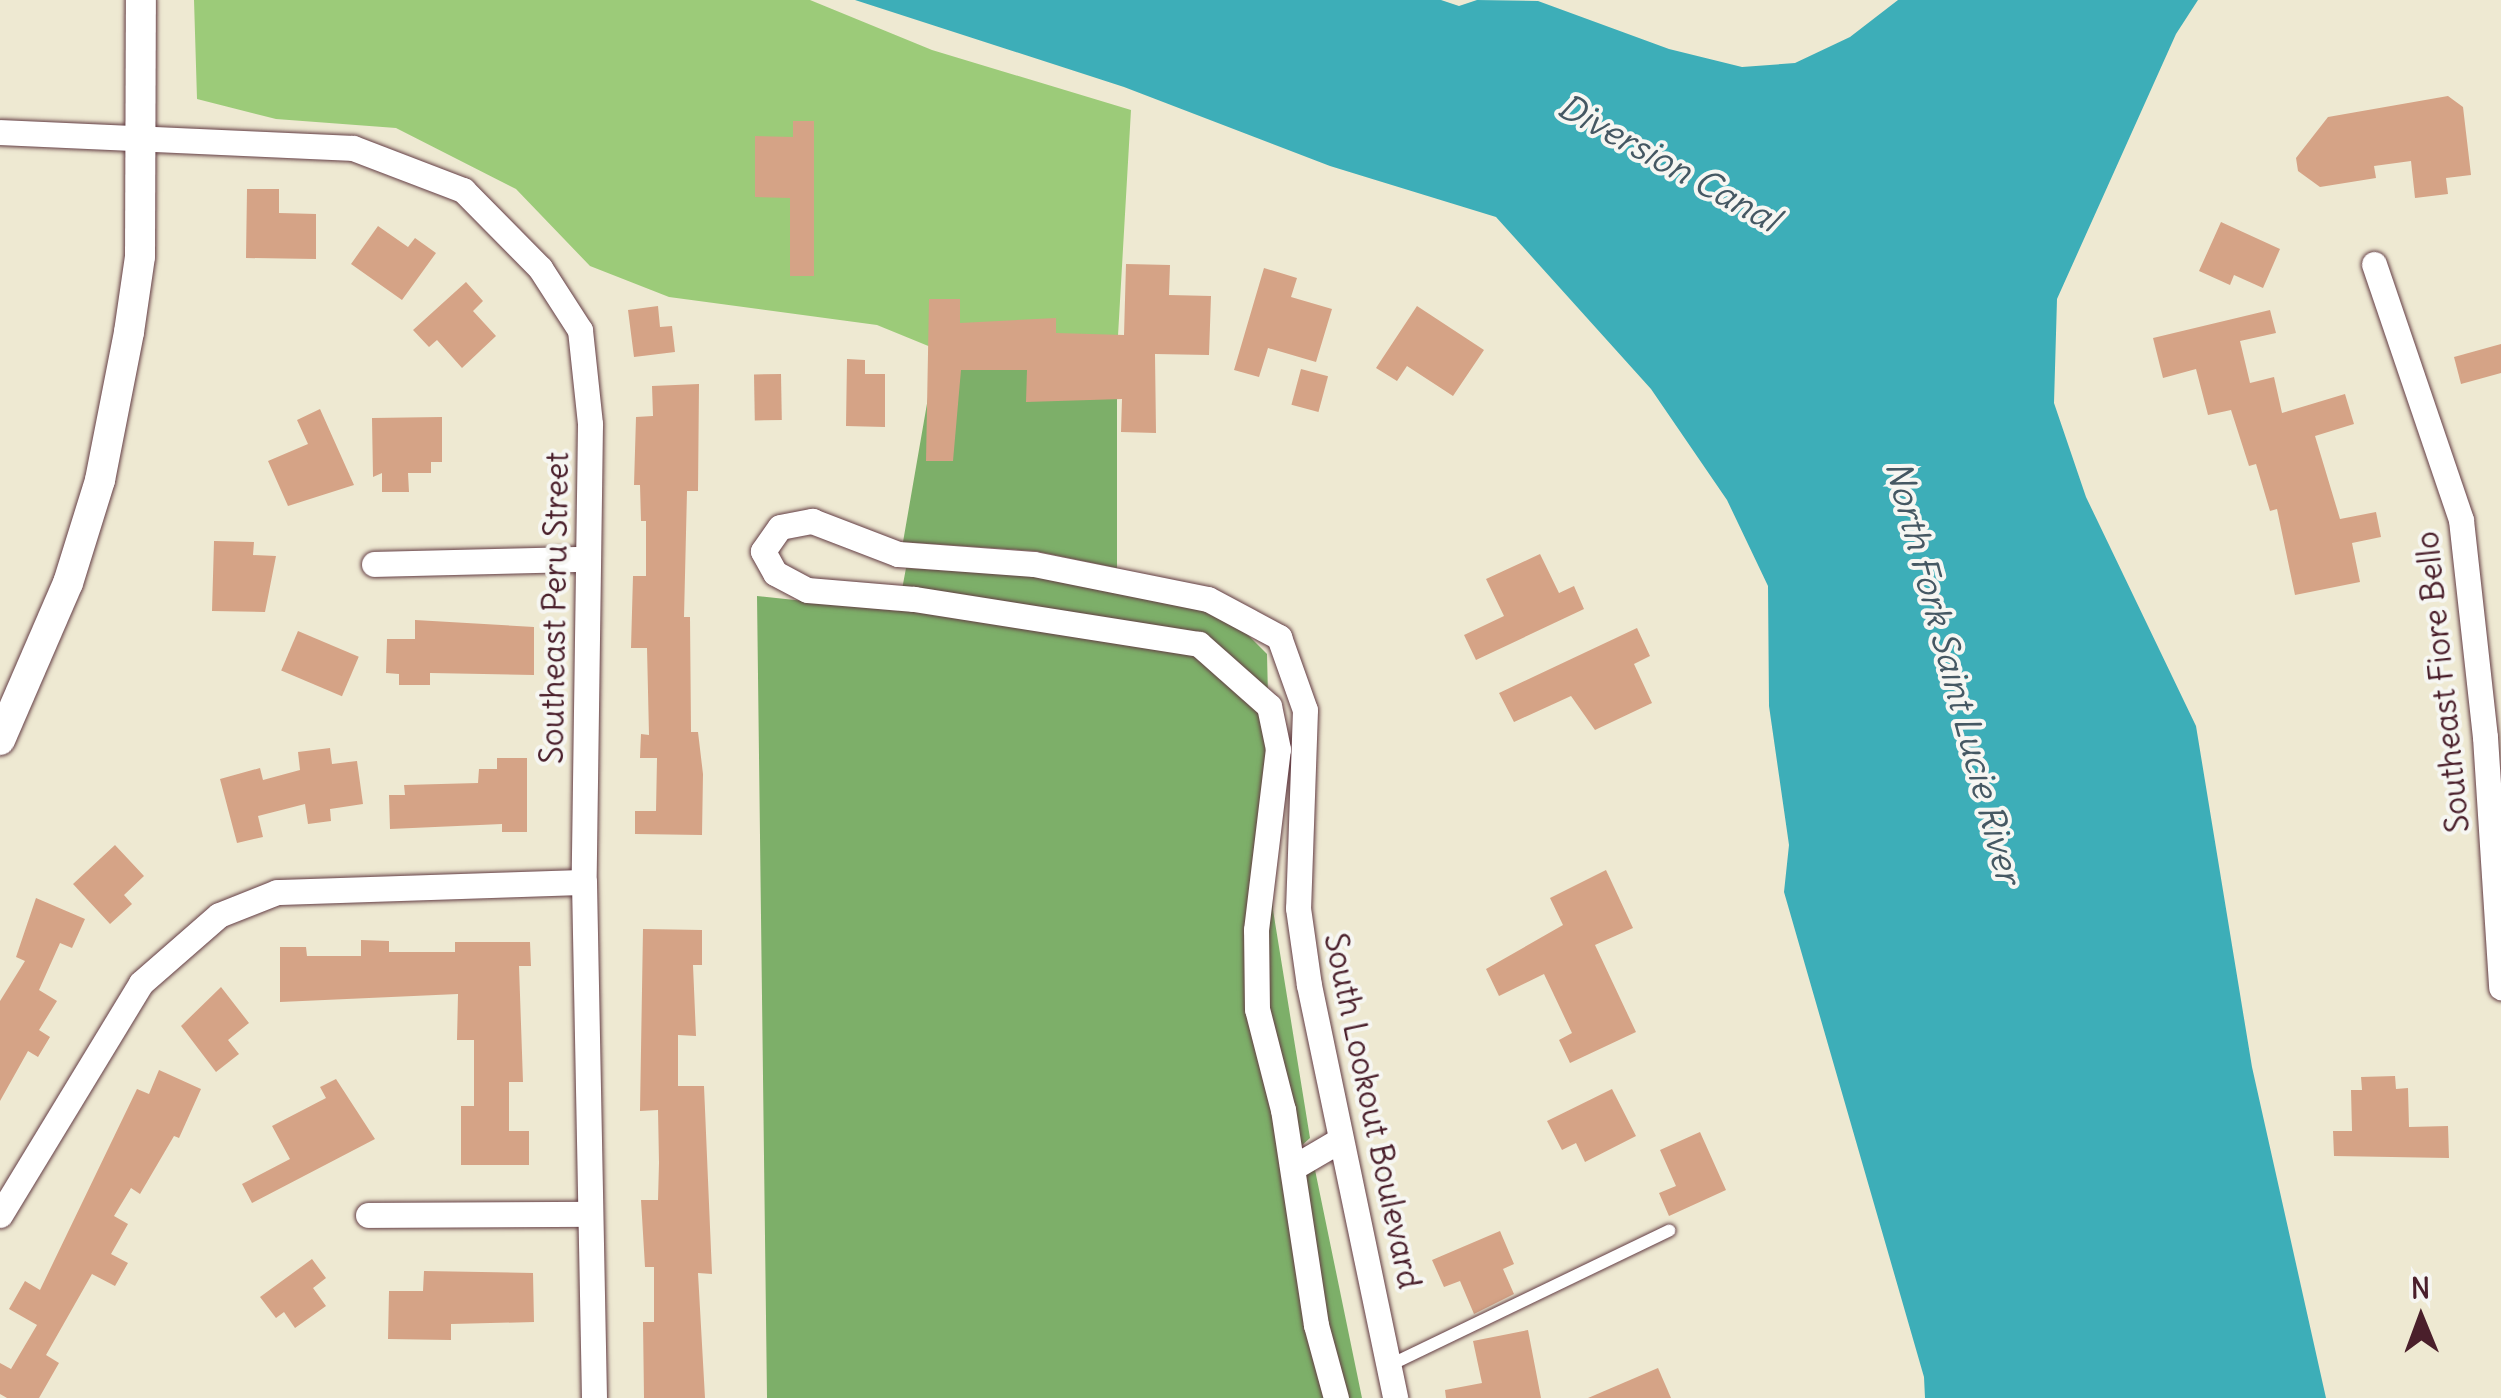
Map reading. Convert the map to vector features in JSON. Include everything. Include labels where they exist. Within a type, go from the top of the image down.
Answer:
[{"type":"street","points":[[0,740],[68,583],[100,480],[140,257],[142,0]]},
{"type":"street","name":"Southeast Peru Street","points":[[0,132],[353,148],[462,190],[540,268],[580,330],[590,424],[584,559],[584,882],[594,1398]]},
{"type":"street","name":"Southeast Fiore Bello","points":[[2374,264],[2461,520],[2493,737],[2501,987]]},
{"type":"street","name":"South Lookout Boulevard","points":[[890,596],[808,590],[775,573],[763,551],[780,527],[812,521],[898,554],[1034,564],[1208,599],[1279,636],[1301,696],[1298,908],[1340,1140],[1354,1176],[1395,1398]]},
{"type":"street","points":[[898,554],[890,596],[1199,644],[1269,706],[1278,749],[1254,972],[1294,1168],[1316,1325],[1336,1398]]},
{"type":"street","points":[[374,564],[584,559]]},
{"type":"street","points":[[1269,706],[1301,696]]},
{"type":"street","points":[[0,1215],[141,982],[218,915],[277,892],[584,882]]},
{"type":"street","points":[[1294,1168],[1340,1140]]},
{"type":"street","points":[[368,1215],[589,1214]]},
{"type":"lane","points":[[1390,1365],[1669,1230]]},
{"type":"green space","points":[[194,0],[810,0],[932,50],[1131,110],[1117,353],[965,361],[877,325],[669,297],[590,266],[516,189],[396,128],[276,119],[197,99]]},
{"type":"green space","points":[[1117,353],[1117,568],[1035,551],[903,542],[933,369]]},
{"type":"green space","points":[[906,568],[1033,576],[1205,611],[1238,625],[1267,654],[1273,910],[1310,1138],[1279,1166],[1293,1184],[1314,1165],[1362,1398],[767,1398],[757,596],[898,611]]},
{"type":"water","points":[[855,0],[1441,0],[1459,6],[1477,0],[1538,1],[1669,49],[1742,67],[1795,63],[1850,37],[1898,0],[2198,0],[2176,34],[2057,299],[2054,403],[2086,497],[2196,726],[2252,1067],[2326,1398],[1925,1398],[1924,1377],[1784,892],[1789,845],[1769,706],[1768,586],[1727,500],[1651,389],[1496,217],[1330,166],[1124,87]]},
{"type":"building","points":[[2448,96],[2463,107],[2471,175],[2446,178],[2448,194],[2415,198],[2411,161],[2374,166],[2376,178],[2320,187],[2298,171],[2296,158],[2328,117]]},
{"type":"building","points":[[793,121],[814,121],[814,276],[790,276],[790,198],[755,197],[755,136],[793,137]]},
{"type":"building","points":[[247,189],[279,189],[279,213],[316,214],[316,259],[246,258]]},
{"type":"building","points":[[2221,222],[2280,249],[2263,288],[2234,275],[2230,285],[2199,271]]},
{"type":"building","points":[[378,226],[408,247],[415,238],[436,253],[402,300],[351,264]]},
{"type":"building","points":[[1126,264],[1170,265],[1169,295],[1211,296],[1209,355],[1155,354],[1156,433],[1121,432],[1122,399],[1026,402],[1027,370],[961,370],[953,461],[926,461],[929,299],[960,299],[960,323],[1056,318],[1056,333],[1124,335]]},
{"type":"building","points":[[1264,268],[1297,278],[1291,297],[1332,309],[1316,362],[1268,348],[1259,377],[1234,370]]},
{"type":"building","points":[[466,282],[483,301],[473,311],[496,336],[462,368],[437,340],[429,347],[413,330]]},
{"type":"building","points":[[658,306],[660,327],[672,326],[675,352],[634,357],[628,310]]},
{"type":"building","points":[[1417,306],[1484,350],[1453,396],[1407,366],[1397,381],[1376,368]]},
{"type":"building","points":[[2270,310],[2276,333],[2240,341],[2250,383],[2274,377],[2282,413],[2345,394],[2354,424],[2315,436],[2340,519],[2376,512],[2381,537],[2352,543],[2360,582],[2295,595],[2277,509],[2270,511],[2256,464],[2249,466],[2231,410],[2208,415],[2196,369],[2163,378],[2153,338]]},
{"type":"building","points":[[2501,344],[2501,373],[2461,384],[2454,357]]},
{"type":"building","points":[[847,359],[865,360],[865,374],[885,374],[885,427],[846,426]]},
{"type":"building","points":[[1301,369],[1328,376],[1318,412],[1291,405]]},
{"type":"building","points":[[754,374],[781,374],[782,420],[755,420]]},
{"type":"building","points":[[699,384],[698,491],[687,491],[684,617],[690,617],[691,732],[698,732],[703,774],[702,835],[635,834],[635,811],[656,811],[657,758],[640,758],[641,734],[649,735],[647,648],[631,648],[633,576],[646,576],[646,521],[641,521],[640,485],[634,485],[636,417],[653,416],[652,386]]},
{"type":"building","points":[[320,409],[354,485],[288,506],[268,461],[308,444],[297,420]]},
{"type":"building","points":[[442,417],[442,462],[431,462],[431,473],[408,473],[409,492],[382,492],[382,473],[373,477],[372,418]]},
{"type":"building","points":[[214,541],[254,542],[253,555],[276,556],[265,612],[212,611]]},
{"type":"building","points":[[1540,554],[1559,593],[1574,586],[1584,609],[1476,660],[1464,635],[1504,616],[1486,579]]},
{"type":"building","points":[[415,620],[534,627],[534,675],[430,673],[430,685],[399,685],[399,674],[386,673],[387,639],[415,639]]},
{"type":"building","points":[[1637,628],[1650,656],[1634,664],[1652,703],[1595,730],[1571,696],[1514,722],[1499,693]]},
{"type":"building","points":[[298,631],[359,657],[342,696],[281,671]]},
{"type":"building","points":[[330,748],[332,764],[357,761],[363,804],[330,809],[331,821],[308,824],[305,804],[258,816],[263,837],[237,843],[220,779],[260,768],[263,780],[300,770],[298,752]]},
{"type":"building","points":[[497,758],[527,758],[527,832],[502,832],[502,824],[390,829],[389,795],[405,795],[404,785],[478,783],[479,769],[497,769]]},
{"type":"building","points":[[115,845],[144,876],[124,895],[132,904],[110,924],[73,884]]},
{"type":"building","points":[[1606,870],[1633,928],[1595,945],[1636,1032],[1570,1063],[1559,1040],[1572,1033],[1544,974],[1499,996],[1486,969],[1563,925],[1550,898]]},
{"type":"building","points":[[36,898],[85,919],[72,948],[60,943],[39,990],[57,1001],[39,1030],[50,1037],[38,1057],[28,1051],[0,1101],[0,1001],[25,961],[16,957]]},
{"type":"building","points":[[643,929],[702,930],[702,965],[693,965],[696,1036],[678,1035],[678,1086],[704,1086],[712,1274],[698,1273],[705,1398],[644,1398],[643,1322],[654,1322],[654,1267],[645,1267],[641,1200],[658,1200],[659,1163],[658,1110],[640,1111]]},
{"type":"building","points":[[361,940],[389,941],[389,952],[455,952],[455,942],[530,942],[531,966],[519,966],[523,1082],[509,1082],[509,1131],[529,1131],[529,1165],[461,1165],[461,1106],[474,1106],[474,1040],[457,1040],[458,994],[280,1002],[280,947],[306,947],[307,956],[361,956]]},
{"type":"building","points":[[221,987],[249,1023],[228,1040],[239,1054],[216,1072],[181,1026]]},
{"type":"building","points":[[159,1070],[201,1089],[179,1138],[174,1136],[140,1194],[131,1188],[114,1216],[128,1224],[111,1254],[128,1263],[115,1286],[92,1274],[46,1355],[59,1363],[39,1398],[7,1398],[0,1394],[0,1363],[11,1369],[37,1325],[9,1309],[25,1281],[40,1290],[137,1089],[149,1094]]},
{"type":"building","points":[[2395,1076],[2396,1089],[2408,1088],[2409,1127],[2448,1126],[2449,1158],[2334,1156],[2333,1131],[2352,1131],[2351,1090],[2362,1090],[2361,1077]]},
{"type":"building","points":[[336,1079],[375,1139],[252,1203],[242,1184],[290,1159],[272,1126],[326,1098],[320,1087]]},
{"type":"building","points":[[1612,1089],[1636,1136],[1585,1162],[1576,1143],[1562,1150],[1547,1121]]},
{"type":"building","points":[[1700,1132],[1726,1190],[1669,1216],[1659,1193],[1676,1186],[1660,1150]]},
{"type":"building","points":[[1500,1231],[1514,1264],[1503,1269],[1514,1294],[1474,1314],[1460,1281],[1444,1287],[1432,1260]]},
{"type":"building","points":[[312,1259],[326,1278],[313,1288],[326,1306],[295,1328],[284,1312],[276,1318],[260,1297]]},
{"type":"building","points":[[424,1271],[533,1273],[534,1322],[451,1324],[451,1340],[388,1339],[389,1291],[423,1291]]},
{"type":"building","points":[[1528,1330],[1541,1398],[1446,1398],[1445,1390],[1482,1383],[1473,1341]]},
{"type":"building","points":[[1658,1368],[1671,1398],[1588,1398]]},
{"type":"water label","name":"Diversion Canal","points":[[1669,162]]},
{"type":"water label","name":"North Fork Saint Lucie River","points":[[1954,672]]}]
